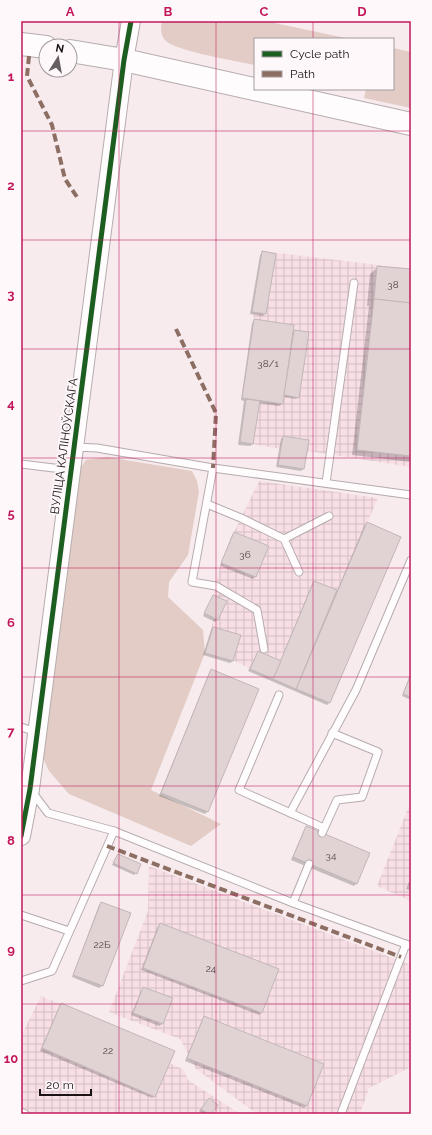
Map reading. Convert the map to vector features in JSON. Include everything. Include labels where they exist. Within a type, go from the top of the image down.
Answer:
[{"type":"main road","points":[[21,44],[38,46]]},
{"type":"main road","points":[[78,52],[124,60],[254,89]]},
{"type":"main road","points":[[259,90],[411,124]]},
{"type":"street","name":"ВУЛІЦА КАЛІНОЎСКАГА","points":[[21,836],[29,730],[74,447],[124,60],[131,21]]},
{"type":"lane","points":[[326,483],[354,283]]},
{"type":"lane","points":[[74,447],[97,448],[213,468],[411,495]]},
{"type":"lane","points":[[21,464],[70,470]]},
{"type":"lane","points":[[213,468],[192,582],[216,586],[256,610],[264,649]]},
{"type":"lane","points":[[207,504],[241,518],[284,539],[299,572]]},
{"type":"lane","points":[[284,539],[329,516]]},
{"type":"lane","points":[[290,813],[356,690],[411,560]]},
{"type":"lane","points":[[279,695],[239,790],[290,813],[323,831],[337,800],[362,797],[378,752],[332,733]]},
{"type":"lane","points":[[25,788],[48,813],[114,831],[293,903],[408,945],[341,1114]]},
{"type":"lane","points":[[21,981],[52,971],[114,831]]},
{"type":"lane","points":[[293,903],[309,864]]},
{"type":"lane","points":[[21,915],[69,931]]},
{"type":"lane","points":[[21,1112],[25,1114]]},
{"type":"shaded area","points":[[162,21],[265,21],[345,38],[254,38],[254,65],[179,48],[164,39],[161,28]]},
{"type":"shaded area","points":[[394,48],[411,52],[411,108],[364,98],[366,90],[394,90]]},
{"type":"shaded area","points":[[262,251],[411,269],[411,467],[308,451],[304,469],[278,465],[281,449],[240,442],[246,399],[242,398],[254,319],[252,311]]},
{"type":"shaded area","points":[[107,457],[192,471],[197,481],[199,492],[188,555],[169,582],[168,597],[203,630],[205,653],[151,790],[221,824],[191,846],[69,794],[49,771],[44,760],[43,745],[78,471],[86,460]]},
{"type":"shaded area","points":[[259,481],[378,498],[296,689],[234,661],[205,653],[214,618],[204,613],[213,595],[221,563],[234,532]]},
{"type":"shaded area","points":[[411,801],[411,901],[377,886]]},
{"type":"shaded area","points":[[149,866],[411,965],[411,1067],[369,1088],[360,1114],[257,1114],[196,1069],[180,1039],[109,1012],[148,911]]},
{"type":"shaded area","points":[[41,996],[175,1051],[170,1063],[184,1070],[188,1080],[240,1114],[21,1114],[21,1036]]},
{"type":"building","points":[[262,251],[276,254],[266,314],[252,312]]},
{"type":"building","points":[[377,266],[411,269],[411,303],[374,299]]},
{"type":"building","points":[[374,299],[411,303],[411,456],[357,450]]},
{"type":"building","points":[[254,319],[294,325],[283,404],[242,398]]},
{"type":"building","points":[[294,330],[309,332],[299,398],[284,395]]},
{"type":"building","points":[[246,399],[260,401],[253,444],[240,442]]},
{"type":"building","points":[[283,436],[309,440],[304,469],[278,465]]},
{"type":"building","points":[[367,522],[401,537],[330,703],[296,689]]},
{"type":"building","points":[[234,532],[269,546],[256,577],[221,563]]},
{"type":"building","points":[[314,581],[337,590],[296,689],[273,679]]},
{"type":"building","points":[[213,595],[227,601],[218,620],[204,613]]},
{"type":"building","points":[[213,627],[241,635],[233,661],[205,653]]},
{"type":"building","points":[[258,651],[281,661],[273,679],[250,669]]},
{"type":"building","points":[[211,669],[259,689],[208,812],[161,793]]},
{"type":"building","points":[[411,674],[411,697],[403,694]]},
{"type":"building","points":[[306,826],[370,853],[357,884],[293,857]]},
{"type":"building","points":[[118,854],[141,864],[137,874],[113,863]]},
{"type":"building","points":[[101,902],[131,913],[103,986],[73,975]]},
{"type":"building","points":[[160,923],[279,969],[262,1013],[143,968]]},
{"type":"building","points":[[143,987],[173,998],[163,1024],[133,1013]]},
{"type":"building","points":[[61,1003],[175,1051],[155,1097],[42,1048]]},
{"type":"building","points":[[204,1016],[324,1064],[307,1106],[187,1058]]},
{"type":"building","points":[[209,1098],[218,1105],[211,1114],[208,1114],[201,1109]]},
{"type":"marked path","points":[[29,56],[27,76],[52,125],[65,179],[77,197]]},
{"type":"marked path","points":[[176,329],[216,413],[213,468]]},
{"type":"marked path","points":[[107,846],[401,957]]},
{"type":"cycle path","points":[[21,836],[30,789],[124,60],[131,21]]}]
